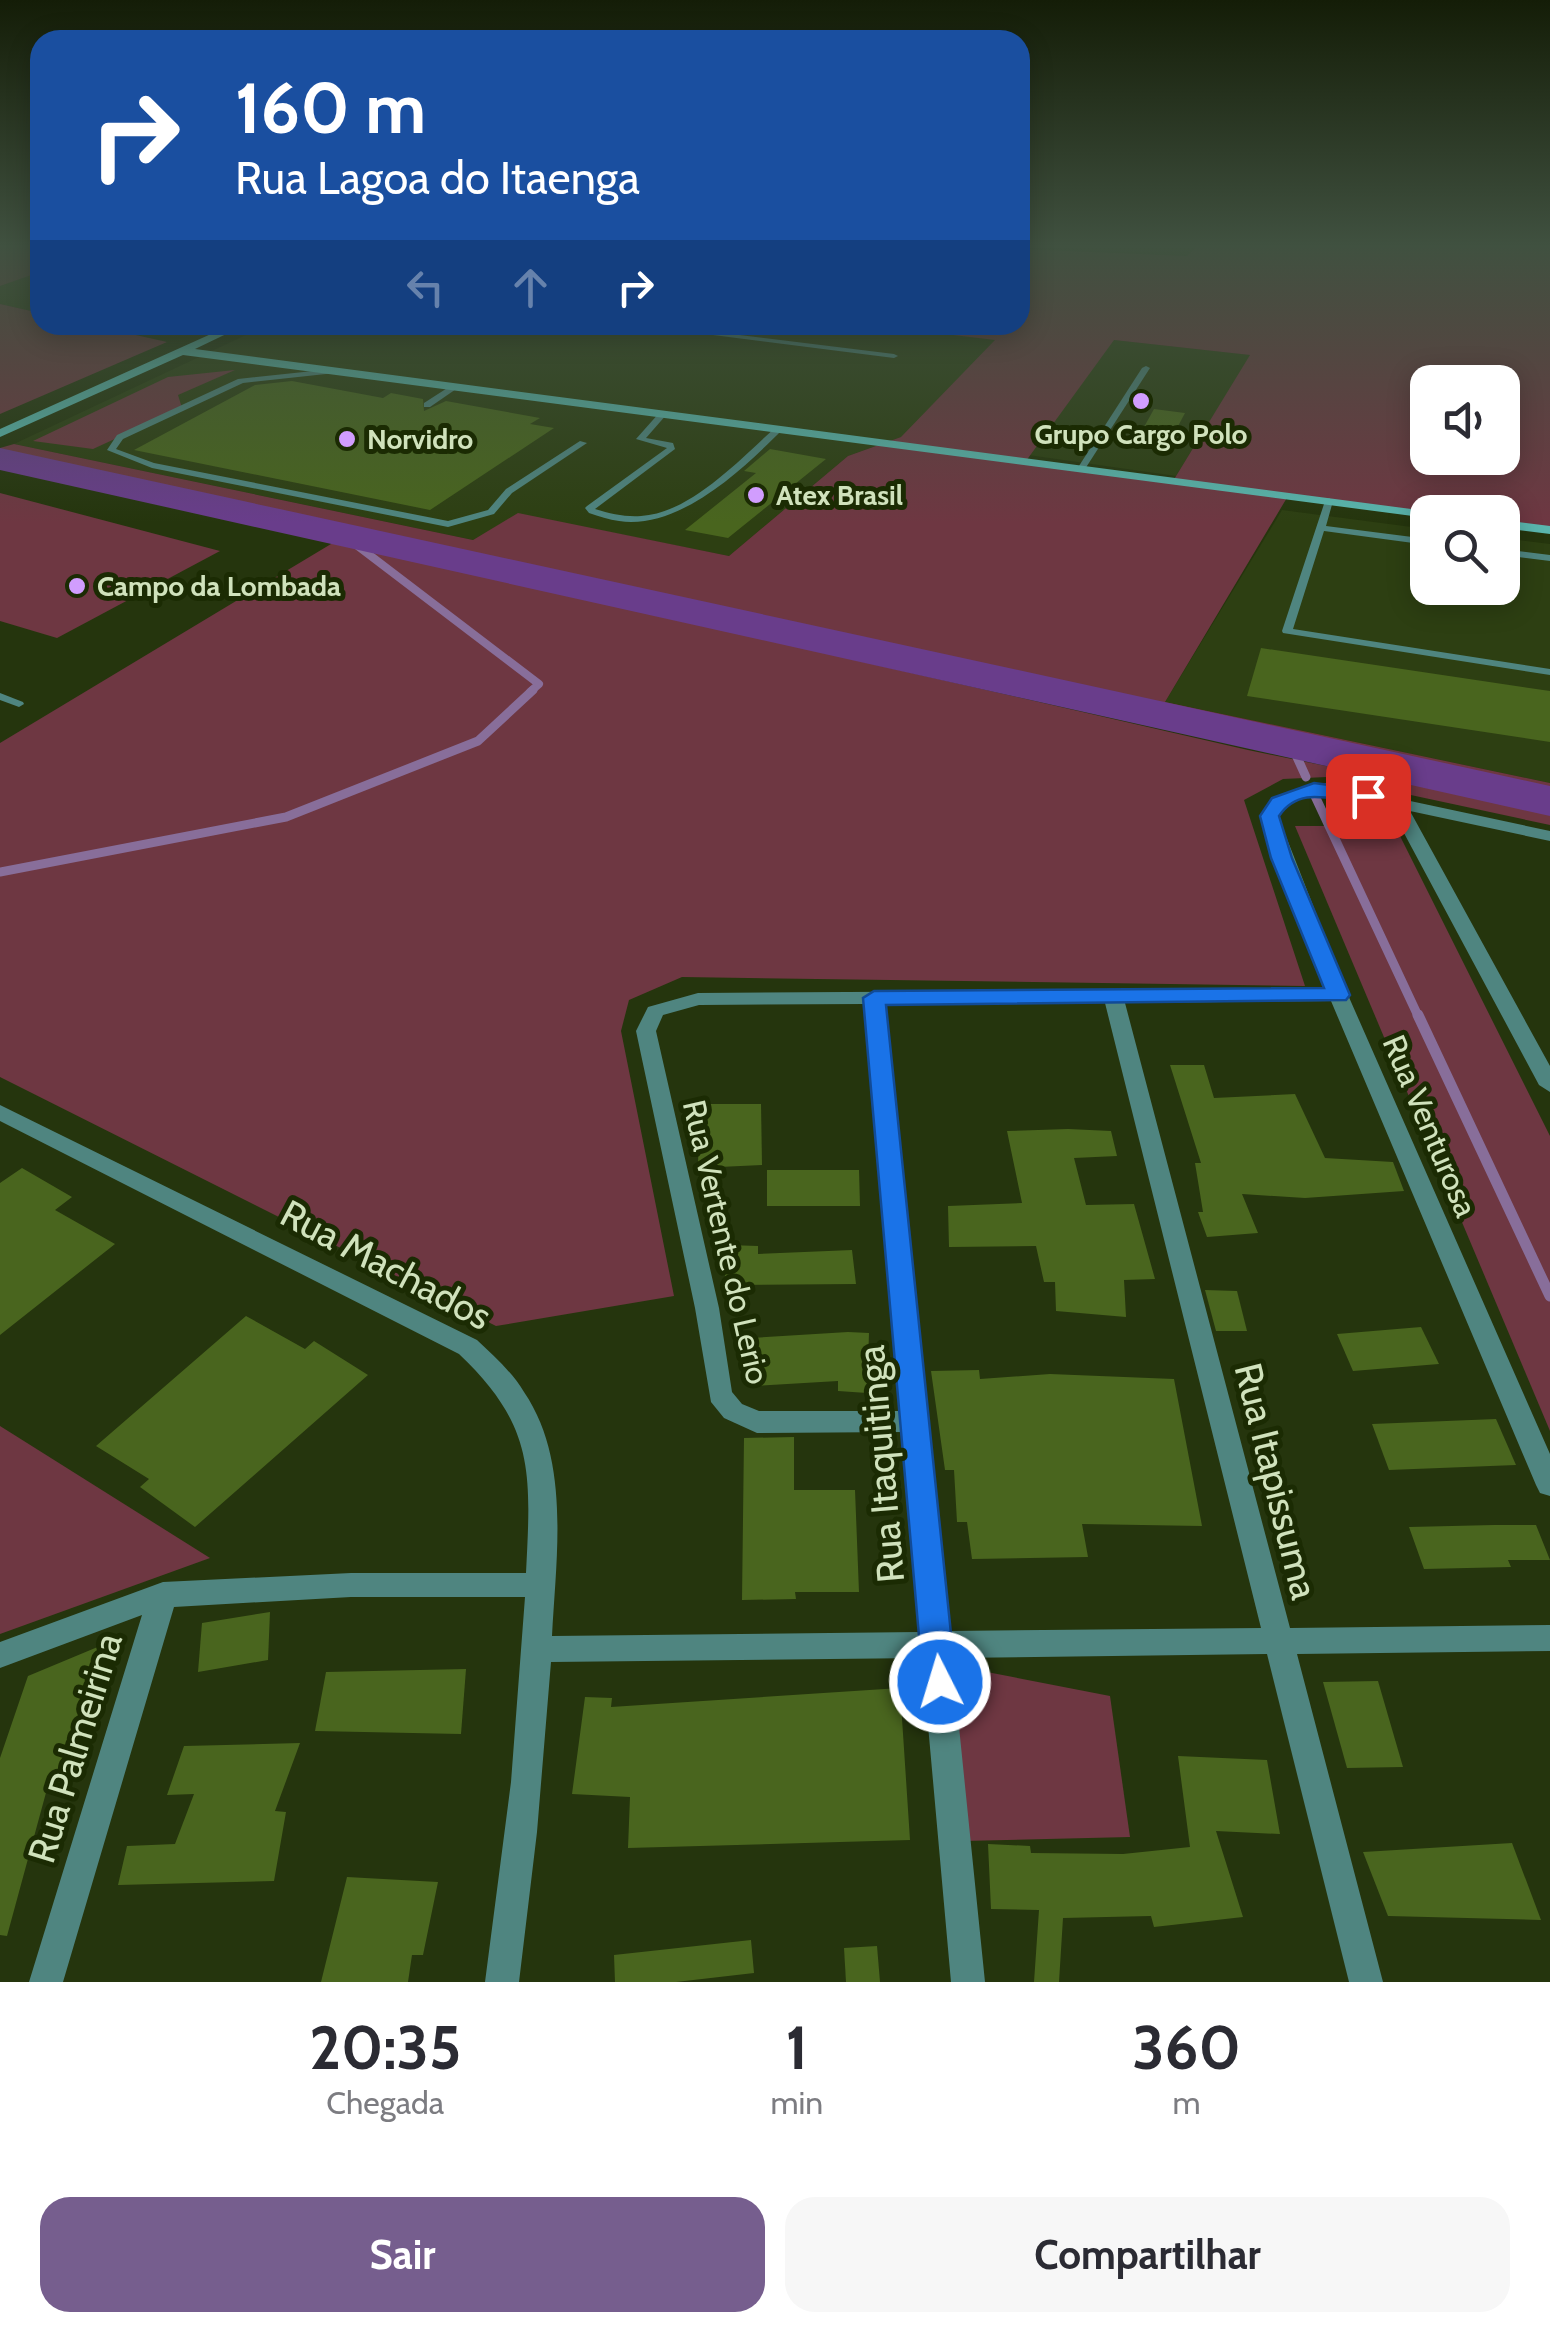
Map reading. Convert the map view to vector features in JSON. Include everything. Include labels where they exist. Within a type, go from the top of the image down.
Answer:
[{"type":"main road","points":[[0,433],[209,338]]},
{"type":"main road","points":[[234,338],[235,357]]},
{"type":"main road","points":[[187,348],[261,362],[1410,512]]},
{"type":"main road","points":[[132,374],[235,357]]},
{"type":"main road","points":[[1520,526],[1550,530]]},
{"type":"street","name":"Rua Venturosa","points":[[1396,802],[1326,788],[1289,796],[1273,807],[1270,816],[1282,858],[1338,995],[1550,1486]]},
{"type":"street","points":[[1396,802],[1550,836]]},
{"type":"street","points":[[1396,802],[1550,1085]]},
{"type":"street","points":[[874,998],[1338,995]]},
{"type":"street","name":"Rua Vertente do Lerio","points":[[874,998],[698,999],[655,1011],[646,1031],[707,1308],[720,1395],[733,1410],[757,1422],[915,1421]]},
{"type":"street","name":"Rua Itaquitinga","points":[[874,998],[968,1982]]},
{"type":"street","name":"Rua Itapissuma","points":[[1114,998],[1366,1982]]},
{"type":"street","name":"Rua Machados","points":[[0,1112],[468,1347],[504,1380],[521,1404],[534,1439],[543,1502],[539,1649],[502,1982]]},
{"type":"street","points":[[0,1655],[163,1595],[351,1585],[540,1585]]},
{"type":"street","name":"Rua Palmeirina","points":[[46,1982],[163,1595]]},
{"type":"street","points":[[539,1649],[1550,1638]]},
{"type":"lane","points":[[750,338],[894,356]]},
{"type":"lane","points":[[1081,469],[1146,368]]},
{"type":"lane","points":[[332,371],[241,381],[120,438],[111,450],[152,465],[448,524],[491,512],[508,492],[584,443]]},
{"type":"lane","points":[[427,406],[455,387]]},
{"type":"lane","points":[[663,414],[640,438],[672,449],[599,500],[590,508],[592,512],[636,522],[670,516],[780,429]]},
{"type":"lane","points":[[1330,501],[1287,632],[1550,672]]},
{"type":"lane","points":[[1320,528],[1410,540]]},
{"type":"lane","points":[[1520,554],[1550,558]]},
{"type":"lane","points":[[0,696],[19,704]]},
{"type":"shaded area","points":[[0,338],[151,338],[167,342],[0,414]]},
{"type":"shaded area","points":[[238,338],[1114,340],[1251,355],[1176,476],[901,437],[848,456],[729,556],[518,514],[473,540],[14,444]]},
{"type":"shaded area","points":[[982,338],[1550,338],[1550,530],[1520,526],[1520,495],[1410,495],[1410,510],[1288,496],[1165,702],[1550,783],[1550,801],[0,459],[0,448],[14,444],[473,540],[518,513],[729,556],[848,456],[901,437],[995,340]],"holes":[[[1114,340],[1250,355],[1173,481],[1026,461]]]},
{"type":"shaded area","points":[[235,370],[178,395],[182,408],[93,449],[33,441],[168,377]]},
{"type":"shaded area","name":"Campo da Lombada","points":[[0,493],[220,551],[57,638],[0,621]]},
{"type":"shaded area","points":[[1282,510],[1410,527],[1410,605],[1520,605],[1520,540],[1550,544],[1550,783],[1165,702]]},
{"type":"shaded area","points":[[336,541],[1248,750],[1550,812],[1550,825],[1327,777],[1283,779],[1244,800],[1305,986],[682,977],[629,1000],[621,1031],[674,1296],[496,1326],[0,1077],[0,743]]},
{"type":"shaded area","points":[[1295,826],[1395,826],[1550,1136],[1550,1431]]},
{"type":"shaded area","points":[[0,1426],[210,1558],[0,1634]]},
{"type":"shaded area","points":[[956,1666],[1110,1696],[1130,1837],[963,1841],[942,1717]]},
{"type":"building","name":"Norvidro","points":[[292,381],[383,398],[391,393],[423,399],[424,411],[446,401],[540,418],[530,424],[554,428],[430,510],[134,450],[255,385]]},
{"type":"building","points":[[1154,409],[1185,413],[1166,449],[1134,445]]},
{"type":"building","points":[[770,449],[826,459],[728,538],[685,530],[756,473],[744,471]]},
{"type":"building","points":[[1261,648],[1550,691],[1550,742],[1247,696]]},
{"type":"building","points":[[1170,1065],[1204,1065],[1214,1098],[1295,1094],[1325,1158],[1393,1162],[1404,1191],[1305,1198],[1242,1194],[1258,1233],[1207,1237],[1198,1212],[1203,1212],[1195,1163],[1201,1163]]},
{"type":"building","points":[[699,1104],[761,1104],[762,1165],[698,1168]]},
{"type":"building","points":[[1007,1131],[1111,1131],[1117,1156],[1074,1158],[1086,1205],[1134,1204],[1155,1279],[1124,1280],[1126,1317],[1056,1311],[1055,1282],[1044,1282],[1036,1246],[949,1247],[948,1206],[1022,1203]]},
{"type":"building","points":[[22,1168],[72,1197],[55,1210],[115,1244],[0,1335],[0,1183]]},
{"type":"building","points":[[767,1170],[859,1170],[860,1206],[767,1206]]},
{"type":"building","points":[[728,1245],[758,1246],[758,1254],[852,1250],[856,1284],[724,1285]]},
{"type":"building","points":[[1205,1290],[1237,1291],[1247,1331],[1216,1331]]},
{"type":"building","points":[[246,1316],[305,1349],[314,1341],[368,1375],[195,1527],[140,1487],[149,1479],[96,1446]]},
{"type":"building","points":[[1421,1327],[1439,1364],[1353,1371],[1337,1334]]},
{"type":"building","points":[[869,1333],[867,1393],[838,1391],[838,1381],[755,1386],[751,1338]]},
{"type":"building","points":[[979,1370],[980,1379],[1050,1374],[1174,1379],[1202,1526],[1082,1524],[1088,1557],[972,1559],[967,1522],[957,1522],[954,1470],[945,1470],[931,1371]]},
{"type":"building","points":[[1496,1419],[1516,1465],[1389,1470],[1372,1424]]},
{"type":"building","points":[[794,1437],[794,1490],[855,1490],[859,1592],[795,1592],[796,1599],[742,1600],[744,1438]]},
{"type":"building","points":[[1536,1525],[1550,1560],[1508,1560],[1511,1567],[1424,1569],[1409,1527]]},
{"type":"building","points":[[270,1612],[268,1660],[198,1672],[202,1623]]},
{"type":"building","points":[[124,1636],[69,1789],[47,1789],[7,1936],[0,1935],[0,1758],[28,1676]]},
{"type":"building","points":[[466,1669],[461,1734],[315,1731],[326,1672]]},
{"type":"building","points":[[1378,1681],[1403,1767],[1347,1768],[1323,1682]]},
{"type":"building","points":[[900,1688],[910,1840],[628,1848],[630,1797],[572,1794],[585,1697],[612,1698],[611,1707]]},
{"type":"building","points":[[300,1743],[275,1811],[286,1812],[274,1881],[118,1885],[127,1846],[175,1844],[194,1794],[167,1795],[184,1746]]},
{"type":"building","points":[[1178,1756],[1267,1760],[1280,1834],[1216,1831],[1243,1917],[1154,1927],[1151,1916],[1063,1918],[1059,1982],[1034,1982],[1039,1910],[991,1909],[988,1844],[1030,1846],[1031,1853],[1123,1854],[1190,1847]]},
{"type":"building","points":[[1512,1843],[1541,1920],[1388,1916],[1363,1852]]},
{"type":"building","points":[[347,1877],[438,1882],[423,1955],[412,1955],[408,1982],[321,1982]]},
{"type":"building","points":[[751,1940],[754,1973],[676,1982],[615,1982],[614,1955]]},
{"type":"building","points":[[877,1946],[880,1982],[846,1982],[844,1948]]},
{"type":"waterway","points":[[0,459],[1550,801]]},
{"type":"waterway","points":[[342,534],[539,684],[530,692]]},
{"type":"waterway","points":[[0,872],[286,817],[478,741],[533,690]]},
{"type":"waterway","points":[[1291,744],[1306,777]]},
{"type":"waterway","points":[[1315,796],[1419,1018]]},
{"type":"waterway","points":[[1418,1015],[1550,1296]]},
{"type":"place","name":"Grupo Cargo Polo","points":[[1141,401]]},
{"type":"place","name":"Norvidro","points":[[347,439]]},
{"type":"place","name":"Atex Brasil","points":[[756,495]]},
{"type":"place","name":"Campo da Lombada","points":[[77,586]]},
{"type":"route","points":[[940,1682],[874,998],[1338,995],[1282,858],[1270,816],[1279,802],[1314,788],[1368,796]]}]
